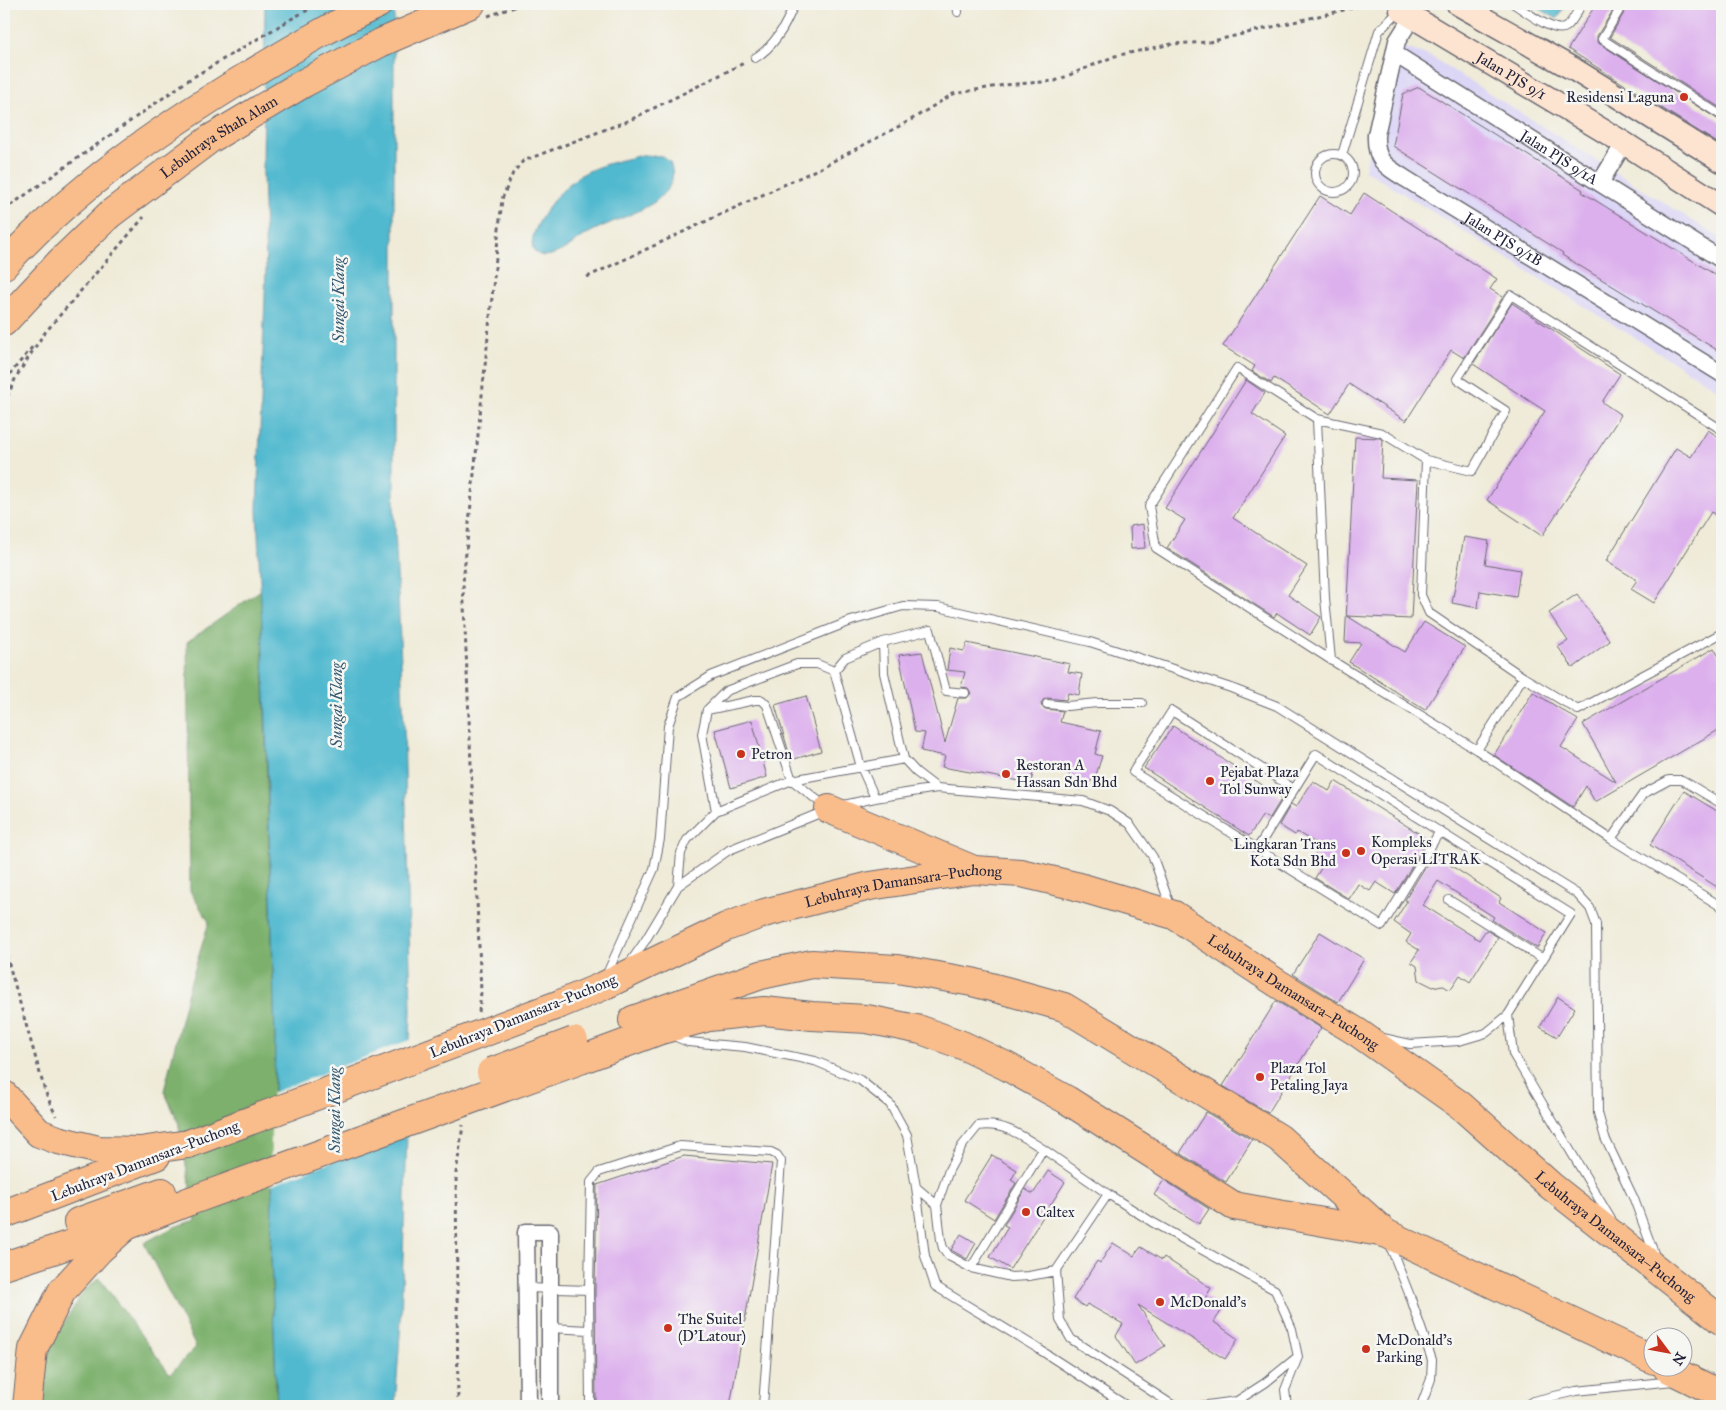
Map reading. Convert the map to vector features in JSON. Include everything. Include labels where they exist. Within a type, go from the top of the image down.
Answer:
[{"type":"highway","points":[[4,265],[26,240],[142,144],[200,105],[296,47],[378,4]]},
{"type":"highway","name":"Lebuhraya Shah Alam","points":[[4,322],[61,261],[110,214],[210,140],[304,83],[371,48],[471,4]]},
{"type":"highway","points":[[829,809],[974,870]]},
{"type":"highway","name":"Lebuhraya Damansara–Puchong","points":[[4,1214],[560,1004],[609,983],[726,926],[764,913],[870,886],[974,870],[1021,873],[1076,886],[1174,915],[1276,983],[1357,1032],[1460,1105],[1551,1186],[1722,1321]]},
{"type":"highway","points":[[4,1249],[188,1193],[579,1050],[761,975],[812,964],[897,969],[972,982],[1064,1007],[1279,1138],[1384,1233]]},
{"type":"highway","points":[[579,1050],[708,1017],[764,1011],[867,1019],[921,1030],[962,1045],[1021,1074],[1067,1100],[1234,1206],[1384,1233],[1644,1355]]},
{"type":"highway","points":[[4,1096],[48,1125],[58,1140],[98,1150],[140,1150],[188,1144]]},
{"type":"highway","points":[[4,1116],[15,1124],[48,1125]]},
{"type":"highway","points":[[4,1266],[126,1226],[188,1193]]},
{"type":"highway","points":[[27,1406],[33,1349],[62,1291],[99,1250],[126,1226]]},
{"type":"highway","points":[[1686,1378],[1722,1396]]},
{"type":"street","points":[[1458,4],[1575,70],[1722,161]]},
{"type":"street","name":"Jalan PJS 9/1B","points":[[1408,11],[1409,22],[1398,41],[1376,135],[1376,146],[1381,161],[1406,179],[1722,374]]},
{"type":"street","name":"Jalan PJS 9/1","points":[[1408,11],[1624,143],[1722,206]]},
{"type":"street","name":"Jalan PJS 9/1A","points":[[1395,54],[1722,260]]},
{"type":"street","points":[[1600,183],[1624,143]]},
{"type":"street","points":[[528,1406],[526,1232],[550,1232],[550,1406]]},
{"type":"lane","points":[[755,58],[767,51],[787,24],[794,4]]},
{"type":"lane","points":[[1514,4],[1560,30],[1566,28],[1582,4]]},
{"type":"lane","points":[[1623,4],[1602,39],[1722,116]]},
{"type":"lane","points":[[1342,155],[1379,31],[1408,11]]},
{"type":"lane","points":[[1331,154],[1342,155],[1352,165],[1353,178],[1346,188],[1340,191],[1328,192],[1322,188],[1315,177],[1316,165],[1325,156],[1331,154]]},
{"type":"lane","points":[[1722,430],[1511,295],[1457,379],[1506,411],[1472,471],[1426,460],[1382,433],[1317,420],[1238,368],[1149,506],[1156,548],[1331,660],[1477,750],[1611,839],[1722,907]]},
{"type":"lane","points":[[1317,420],[1325,598],[1331,660]]},
{"type":"lane","points":[[1426,460],[1421,595],[1429,614],[1523,677],[1578,710],[1722,633]]},
{"type":"lane","points":[[609,983],[654,869],[660,839],[668,726],[678,697],[711,676],[851,620],[904,606],[938,607],[1090,642],[1231,688],[1277,706],[1577,894],[1590,908],[1596,924],[1598,1113],[1605,1138],[1634,1198],[1661,1273]]},
{"type":"lane","points":[[834,671],[845,658],[883,642],[930,630],[946,691],[965,693]]},
{"type":"lane","points":[[883,642],[884,673],[904,759],[916,772],[937,788]]},
{"type":"lane","points":[[716,812],[702,734],[707,710],[726,691],[797,664],[817,664],[834,671]]},
{"type":"lane","points":[[834,671],[861,767],[875,798]]},
{"type":"lane","points":[[1477,750],[1523,677]]},
{"type":"lane","points":[[707,710],[762,700],[767,705],[792,780],[829,809]]},
{"type":"lane","points":[[1047,704],[1067,706],[1097,703],[1142,703]]},
{"type":"lane","points":[[1294,789],[1172,711],[1133,772],[1382,926],[1440,831]]},
{"type":"lane","points":[[1257,849],[1316,754],[1572,914],[1508,1015],[1486,1033],[1458,1041],[1410,1044],[1357,1032]]},
{"type":"lane","points":[[678,886],[681,853],[687,840],[716,812],[792,780],[904,759]]},
{"type":"lane","points":[[1611,839],[1643,794],[1669,780],[1682,780],[1722,804]]},
{"type":"lane","points":[[609,983],[645,941],[678,886],[730,850],[829,809],[875,798],[937,788],[1083,801],[1110,811],[1130,824],[1153,857],[1174,915]]},
{"type":"lane","points":[[1449,900],[1543,959]]},
{"type":"lane","points":[[1508,1015],[1513,1054],[1627,1246]]},
{"type":"lane","points":[[661,1030],[688,1042],[745,1047],[815,1061],[860,1080],[890,1104],[907,1135],[925,1256],[935,1286],[1034,1346],[1127,1406]]},
{"type":"lane","points":[[1056,1271],[1010,1277],[970,1268],[949,1256],[943,1248],[937,1204],[948,1170],[962,1146],[978,1126],[1000,1125],[1017,1132],[1152,1222],[1275,1290],[1292,1329],[1298,1357],[1285,1390],[1287,1406]]},
{"type":"lane","points":[[590,1406],[589,1290],[592,1182],[599,1172],[680,1146],[771,1152],[777,1155],[781,1161],[763,1406]]},
{"type":"lane","points":[[970,1268],[1043,1149]]},
{"type":"lane","points":[[916,1187],[937,1204]]},
{"type":"lane","points":[[1108,1194],[1056,1271],[1060,1320],[1071,1339],[1174,1406]]},
{"type":"lane","points":[[1384,1233],[1410,1296],[1432,1360],[1432,1379],[1421,1406]]},
{"type":"lane","points":[[526,1288],[589,1290]]},
{"type":"lane","points":[[550,1328],[589,1330]]},
{"type":"lane","points":[[1200,1406],[1237,1401],[1265,1383],[1298,1357]]},
{"type":"lane","points":[[1525,1406],[1533,1401],[1576,1391],[1654,1378]]},
{"type":"lane","points":[[1237,1401],[1246,1406]]},
{"type":"path","points":[[4,210],[21,196],[190,79],[290,19],[319,4]]},
{"type":"path","points":[[587,277],[820,168],[909,121],[953,94],[1004,85],[1055,81],[1115,56],[1172,44],[1209,42],[1369,4]]},
{"type":"path","points":[[477,1020],[481,992],[463,582],[502,199],[513,173],[523,161],[630,120],[755,58]]},
{"type":"path","points":[[4,381],[147,214]]},
{"type":"path","points":[[4,404],[16,377],[43,335]]},
{"type":"path","points":[[4,947],[45,1090],[48,1125]]},
{"type":"path","points":[[458,1406],[456,1173],[464,1116]]},
{"type":"shaded area","points":[[1390,43],[1430,56],[1722,239],[1722,392],[1365,170]]},
{"type":"green space","points":[[261,590],[275,1038],[271,1256],[277,1406],[37,1406],[37,1384],[55,1338],[83,1292],[99,1278],[170,1374],[196,1347],[144,1243],[174,1227],[196,1220],[178,1121],[164,1091],[188,991],[209,922],[190,891],[187,642]]},
{"type":"water","name":"Sungai Klang","points":[[265,4],[394,4],[394,506],[404,729],[411,1009],[401,1320],[395,1406],[277,1406],[271,1256],[275,1038],[266,723],[257,510],[266,269],[263,173]]},
{"type":"water","points":[[1532,4],[1566,4],[1557,19]]},
{"type":"water","points":[[643,155],[662,156],[670,162],[672,181],[657,200],[637,212],[587,234],[552,255],[540,255],[534,250],[532,243],[538,224],[556,197],[571,183],[581,175],[596,168]]},
{"type":"pier","points":[[412,1039],[409,1132],[270,1185],[272,1093]]},
{"type":"building","points":[[1596,4],[1617,4],[1597,36],[1597,42],[1722,122],[1722,146],[1568,49]]},
{"type":"building","points":[[1629,4],[1722,4],[1722,109],[1610,37]]},
{"type":"building","points":[[1419,87],[1722,279],[1722,353],[1562,255],[1563,253],[1393,146],[1403,94]]},
{"type":"building","points":[[1364,193],[1497,279],[1490,289],[1503,297],[1464,358],[1451,350],[1406,421],[1349,384],[1330,414],[1274,378],[1271,383],[1252,371],[1255,366],[1223,346],[1320,196],[1350,215]]},
{"type":"building","points":[[1512,303],[1620,374],[1602,402],[1621,415],[1542,536],[1487,500],[1545,411],[1473,364]]},
{"type":"building","points":[[1246,380],[1265,393],[1252,414],[1285,436],[1233,518],[1307,566],[1288,595],[1321,617],[1310,635],[1277,613],[1274,617],[1167,548],[1185,520],[1165,508]]},
{"type":"building","points":[[1708,430],[1722,439],[1722,519],[1711,512],[1654,603],[1631,589],[1637,580],[1606,561],[1676,448],[1691,457]]},
{"type":"building","points":[[1355,437],[1380,438],[1383,440],[1381,478],[1418,480],[1411,619],[1347,616],[1405,652],[1424,622],[1465,647],[1425,710],[1349,662],[1361,643],[1345,642]]},
{"type":"building","points":[[1143,524],[1145,548],[1131,549],[1130,526]]},
{"type":"building","points":[[1464,537],[1489,541],[1485,564],[1520,570],[1516,597],[1480,591],[1478,608],[1452,603]]},
{"type":"building","points":[[1577,594],[1610,641],[1573,668],[1558,647],[1568,641],[1549,613]]},
{"type":"building","points":[[967,643],[1070,664],[1068,672],[1082,674],[1079,695],[1068,693],[1066,700],[1047,698],[1041,704],[1046,709],[1063,711],[1060,722],[1101,731],[1095,754],[1102,756],[1095,778],[1079,790],[1068,773],[1034,767],[1031,783],[942,767],[945,756],[921,751],[925,733],[915,732],[899,655],[922,652],[945,743],[958,698],[967,698],[971,693],[968,688],[961,687],[965,672],[947,670],[950,648],[964,651]]},
{"type":"building","points":[[1714,648],[1722,662],[1722,728],[1595,802],[1586,786],[1573,807],[1494,755],[1533,692],[1578,720],[1561,747],[1616,782],[1583,724]]},
{"type":"building","points":[[806,696],[821,751],[791,760],[775,705]]},
{"type":"building","name":"Petron","points":[[752,720],[767,777],[731,788],[715,730]]},
{"type":"building","name":"Pejabat Plaza Tol Sunway","points":[[1173,726],[1282,798],[1269,819],[1263,815],[1249,836],[1144,768]]},
{"type":"building","points":[[1313,781],[1329,791],[1335,781],[1423,836],[1418,845],[1423,848],[1395,894],[1376,882],[1370,891],[1358,884],[1349,899],[1315,878],[1325,862],[1314,856],[1320,846],[1297,832],[1295,835],[1279,825],[1291,804],[1296,807]]},
{"type":"building","points":[[1684,791],[1722,814],[1722,890],[1650,845]]},
{"type":"building","points":[[1433,854],[1501,898],[1499,902],[1547,933],[1537,948],[1492,920],[1494,917],[1438,881],[1423,905],[1479,940],[1486,930],[1498,937],[1470,982],[1460,975],[1450,990],[1442,985],[1433,987],[1419,980],[1417,966],[1411,962],[1419,950],[1406,942],[1411,934],[1394,922]]},
{"type":"building","points":[[1320,932],[1364,959],[1338,1002],[1293,974]]},
{"type":"building","points":[[1558,997],[1575,1008],[1557,1037],[1540,1027]]},
{"type":"building","points":[[1276,1001],[1321,1028],[1268,1113],[1223,1086]]},
{"type":"building","points":[[1206,1112],[1252,1140],[1226,1182],[1180,1153]]},
{"type":"building","points":[[992,1155],[1017,1170],[1011,1180],[1016,1183],[994,1219],[964,1200]]},
{"type":"building","name":"The Suitel (D'Latour)","points":[[684,1156],[772,1164],[730,1406],[596,1406],[595,1290],[597,1185]]},
{"type":"building","points":[[1048,1171],[1065,1182],[1010,1269],[990,1257],[1008,1227],[1004,1225],[1025,1189],[1033,1194]]},
{"type":"building","points":[[1164,1180],[1209,1209],[1199,1224],[1154,1195]]},
{"type":"building","points":[[961,1234],[976,1243],[967,1259],[951,1250]]},
{"type":"building","name":"McDonald's","points":[[1113,1243],[1134,1256],[1141,1247],[1162,1260],[1164,1257],[1211,1288],[1206,1297],[1223,1308],[1214,1322],[1238,1339],[1225,1359],[1138,1305],[1165,1346],[1135,1365],[1116,1336],[1123,1324],[1087,1304],[1085,1307],[1073,1299],[1097,1261],[1100,1263]]},
{"type":"place","name":"Residensi Laguna","points":[[1684,97]]},
{"type":"place","name":"Petron","points":[[741,754]]},
{"type":"place","name":"Restoran A Hassan Sdn Bhd","points":[[1006,774]]},
{"type":"place","name":"Pejabat Plaza Tol Sunway","points":[[1210,781]]},
{"type":"place","name":"Kompleks Operasi LITRAK","points":[[1361,851]]},
{"type":"place","name":"Lingkaran Trans Kota Sdn Bhd","points":[[1346,853]]},
{"type":"place","name":"Plaza Tol Petaling Jaya","points":[[1260,1077]]},
{"type":"place","name":"Caltex","points":[[1026,1212]]},
{"type":"place","name":"McDonald's","points":[[1160,1302]]},
{"type":"place","name":"The Suitel (D'Latour)","points":[[668,1328]]},
{"type":"place","name":"McDonald's Parking","points":[[1366,1349]]}]
